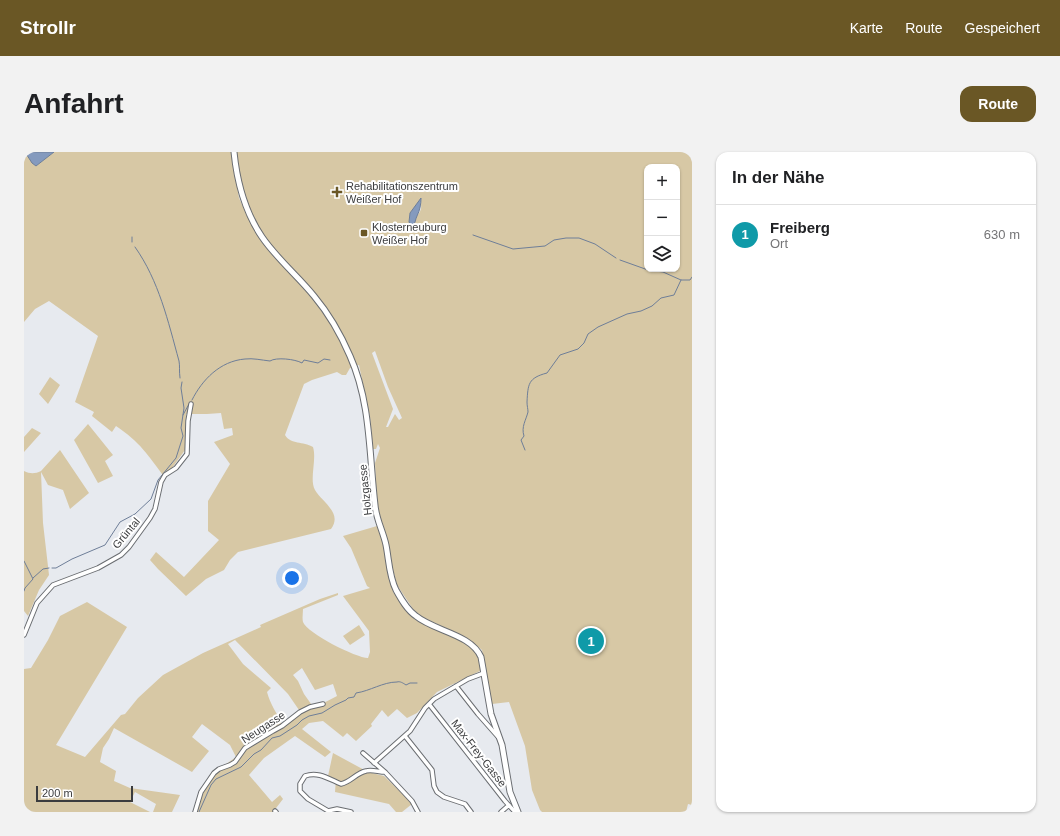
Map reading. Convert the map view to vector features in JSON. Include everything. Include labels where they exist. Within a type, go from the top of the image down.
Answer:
[{"type":"street","name":"Holzgasse","points":[[234,152],[238,181],[242,194],[250,215],[262,237],[278,258],[314,296],[330,317],[350,356],[360,382],[366,408],[376,516],[384,539],[390,573],[395,588],[415,615],[427,623],[475,646],[481,656],[487,699],[492,719],[501,740],[511,797],[516,812]]},
{"type":"street","name":"Grüntal","points":[[24,635],[37,603],[53,585],[98,568],[121,555],[155,509],[161,482],[165,475],[176,468],[187,454],[188,421],[191,404]]},
{"type":"street","points":[[374,763],[410,731],[422,711],[429,704],[456,686],[472,677],[484,673]]},
{"type":"street","points":[[456,686],[501,740]]},
{"type":"street","name":"Neugasse","points":[[195,812],[201,792],[214,773],[219,769],[235,762],[245,748],[282,726],[300,712],[310,707],[323,704]]},
{"type":"street","name":"Max-Frey-Gasse","points":[[429,704],[505,801],[516,812]]},
{"type":"street","points":[[486,723],[492,719]]},
{"type":"street","points":[[405,736],[432,770],[434,786],[438,792],[444,797],[464,804],[471,812]]},
{"type":"street","points":[[362,753],[385,772],[412,801],[418,812]]},
{"type":"street","points":[[352,812],[337,809],[329,811],[308,799],[300,791],[300,784],[305,776],[312,773],[317,774],[341,784],[351,780],[361,772],[368,770],[385,772]]},
{"type":"street","points":[[505,801],[511,797]]},
{"type":"street","points":[[501,812],[509,805]]},
{"type":"shaded area","points":[[24,152],[36,166],[54,152],[231,152],[239,198],[249,220],[253,217],[245,198],[235,152],[692,152],[692,805],[688,804],[686,812],[542,812],[540,810],[532,790],[525,746],[509,702],[492,704],[482,650],[459,634],[422,617],[413,609],[397,585],[377,508],[375,463],[380,448],[378,444],[376,449],[373,449],[370,417],[359,365],[350,368],[346,375],[342,375],[337,372],[304,384],[285,435],[294,442],[313,447],[313,486],[333,513],[335,518],[331,529],[238,552],[230,560],[224,570],[206,579],[186,596],[150,560],[156,552],[184,577],[219,540],[208,531],[208,501],[230,464],[214,442],[233,435],[232,428],[224,429],[221,413],[186,414],[185,450],[165,478],[143,449],[124,432],[116,426],[112,432],[92,416],[94,412],[75,402],[98,336],[49,301],[35,309],[24,322]],"holes":[[[420,201],[421,205],[419,213],[409,222],[410,213]],[[375,351],[388,387],[402,418],[399,420],[395,414],[388,427],[386,427],[393,409],[372,353]]]},
{"type":"shaded area","points":[[50,377],[60,385],[48,404],[39,394]]},
{"type":"shaded area","points":[[88,424],[113,455],[105,461],[113,476],[98,483],[74,440]]},
{"type":"shaded area","points":[[32,428],[41,433],[24,452],[24,437]]},
{"type":"shaded area","points":[[60,450],[89,493],[70,509],[63,490],[48,485],[41,472],[43,523],[49,575],[39,590],[28,616],[24,611],[24,471],[28,473],[37,473],[41,471]]},
{"type":"shaded area","points":[[377,526],[385,547],[395,591],[393,592],[416,620],[463,641],[478,653],[482,670],[437,692],[417,713],[407,718],[397,709],[388,717],[382,710],[371,724],[372,726],[356,741],[347,733],[343,737],[323,721],[309,723],[302,729],[331,752],[325,757],[295,736],[264,758],[249,775],[272,802],[280,795],[283,799],[273,812],[194,812],[201,792],[212,774],[236,757],[230,745],[202,724],[192,737],[209,751],[192,772],[114,728],[103,748],[100,762],[116,771],[114,781],[130,788],[180,795],[172,812],[153,812],[156,804],[135,792],[130,802],[150,812],[24,812],[24,669],[31,668],[48,640],[60,616],[87,602],[127,627],[56,745],[85,757],[121,715],[125,714],[138,698],[163,675],[203,653],[261,627],[260,625],[320,599],[338,593],[338,595],[303,609],[303,622],[306,627],[343,650],[368,658],[370,652],[369,631],[343,596],[370,588],[367,586],[351,548],[343,536]],"holes":[[[235,640],[288,694],[299,710],[292,718],[282,724],[268,696],[267,692],[271,688],[243,664],[228,644]],[[302,668],[315,690],[333,684],[337,696],[314,708],[293,675]]]},
{"type":"shaded area","points":[[359,625],[365,635],[350,645],[343,636]]},
{"type":"shaded area","points":[[333,753],[368,772],[384,776],[412,804],[402,812],[396,812],[389,804],[335,792],[336,779],[328,776]]},
{"type":"water","points":[[25,152],[54,152],[36,166],[32,163]]},
{"type":"water","points":[[421,198],[420,209],[415,222],[411,225],[409,222],[410,213]]},
{"type":"waterway","points":[[473,235],[513,249],[545,246],[554,240],[579,238],[595,244],[616,258]]},
{"type":"waterway","points":[[132,237],[132,242]]},
{"type":"waterway","points":[[135,247],[157,287],[179,361],[180,378]]},
{"type":"waterway","points":[[620,260],[648,270],[663,272],[681,280],[690,280],[692,277]]},
{"type":"waterway","points":[[525,450],[521,440],[524,436],[523,427],[528,412],[527,402],[530,383],[536,377],[547,373],[560,355],[578,349],[584,343],[588,334],[598,327],[627,314],[641,311],[652,306],[661,298],[674,295],[681,280]]},
{"type":"waterway","points":[[192,400],[201,385],[213,373],[228,363],[245,359],[270,361],[286,359],[295,360],[302,363],[304,360],[318,363],[324,359],[330,360]]},
{"type":"waterway","points":[[52,568],[56,568],[72,559],[105,545],[120,522],[135,514],[151,499],[158,480],[176,458],[183,436],[181,428],[184,408],[181,388],[182,382]]},
{"type":"waterway","points":[[183,415],[189,404]]},
{"type":"waterway","points":[[24,561],[33,579],[24,591]]},
{"type":"waterway","points":[[33,578],[43,569],[49,568]]},
{"type":"waterway","points":[[199,812],[211,785],[216,779],[241,767],[254,754],[261,750],[272,738],[280,736],[302,720],[309,716],[322,713],[348,698],[354,697],[356,693],[392,682],[399,682],[406,685],[410,683],[417,683]]},
{"type":"place","name":"Rehabilitationszentrum Weißer Hof","points":[[337,192]]},
{"type":"place","name":"Klosterneuburg Weißer Hof","points":[[364,233]]},
{"type":"place","name":"Freiberg","points":[[591,641]]}]
